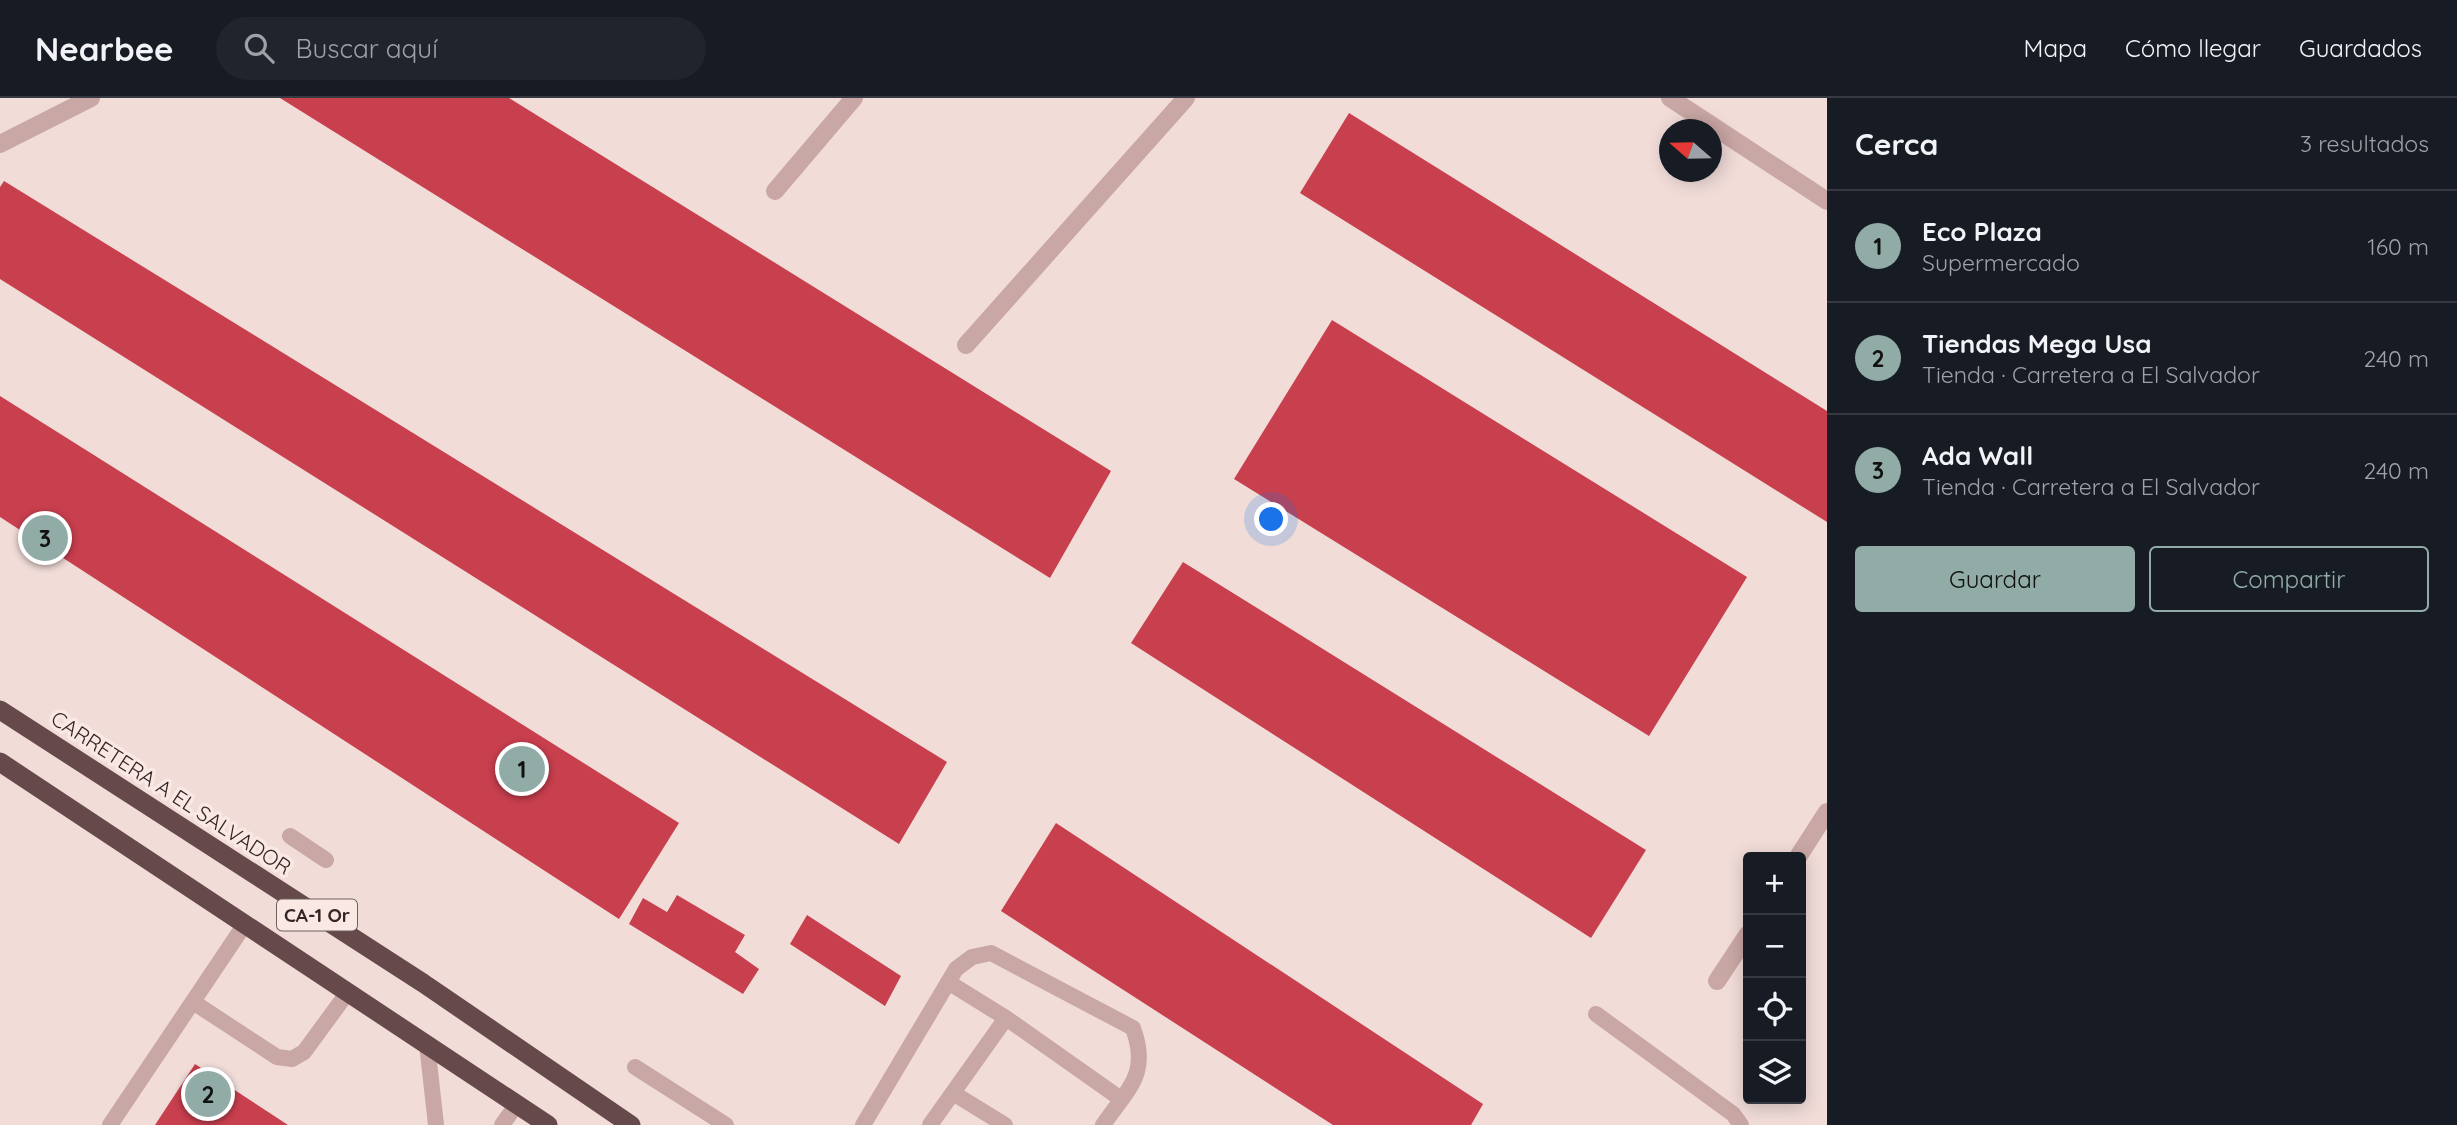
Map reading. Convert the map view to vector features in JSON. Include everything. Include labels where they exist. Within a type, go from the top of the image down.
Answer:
[{"type":"highway","name":"CARRETERA A EL SALVADOR","points":[[0,710],[423,983],[471,1019],[631,1125]]},
{"type":"highway","name":"CA-1 Or","points":[[0,762],[548,1125]]},
{"type":"street","points":[[0,144],[91,98]]},
{"type":"street","points":[[775,191],[854,98]]},
{"type":"street","points":[[965,345],[1186,98]]},
{"type":"street","points":[[1670,98],[1827,201]]},
{"type":"street","points":[[1801,852],[1827,812]]},
{"type":"street","points":[[1717,981],[1743,942]]},
{"type":"lane","points":[[290,836],[326,860]]},
{"type":"lane","points":[[110,1125],[245,924]]},
{"type":"lane","points":[[863,1125],[956,969],[972,957],[991,953],[1133,1028],[1142,1052],[1138,1074],[1103,1125]]},
{"type":"lane","points":[[948,982],[1006,1018],[1121,1099]]},
{"type":"lane","points":[[192,1002],[277,1057],[292,1059],[304,1052],[348,992]]},
{"type":"lane","points":[[1597,1014],[1733,1114],[1741,1125]]},
{"type":"lane","points":[[930,1125],[1006,1018]]},
{"type":"lane","points":[[428,1044],[436,1125]]},
{"type":"lane","points":[[635,1067],[726,1125]]},
{"type":"lane","points":[[953,1093],[1005,1125]]},
{"type":"lane","points":[[502,1125],[516,1104]]},
{"type":"building","points":[[280,98],[509,98],[1111,471],[1050,578]]},
{"type":"building","points":[[1349,113],[1827,411],[1827,522],[1300,193]]},
{"type":"building","points":[[4,181],[947,762],[899,844],[0,279],[0,187]]},
{"type":"building","points":[[1332,320],[1747,577],[1649,736],[1234,479]]},
{"type":"building","points":[[0,396],[679,823],[619,919],[0,517]]},
{"type":"building","points":[[1183,562],[1646,850],[1591,938],[1131,643]]},
{"type":"building","points":[[1056,823],[1483,1104],[1471,1125],[1333,1125],[1001,911]]},
{"type":"building","points":[[677,895],[745,935],[735,952],[759,969],[743,994],[629,924],[643,898],[667,912]]},
{"type":"building","points":[[807,915],[901,976],[885,1006],[790,944]]},
{"type":"building","points":[[195,1064],[288,1125],[155,1125]]},
{"type":"place","name":"Ada Wall","points":[[45,538]]},
{"type":"place","name":"Eco Plaza","points":[[522,769]]},
{"type":"place","name":"Tiendas Mega Usa","points":[[208,1094]]}]
